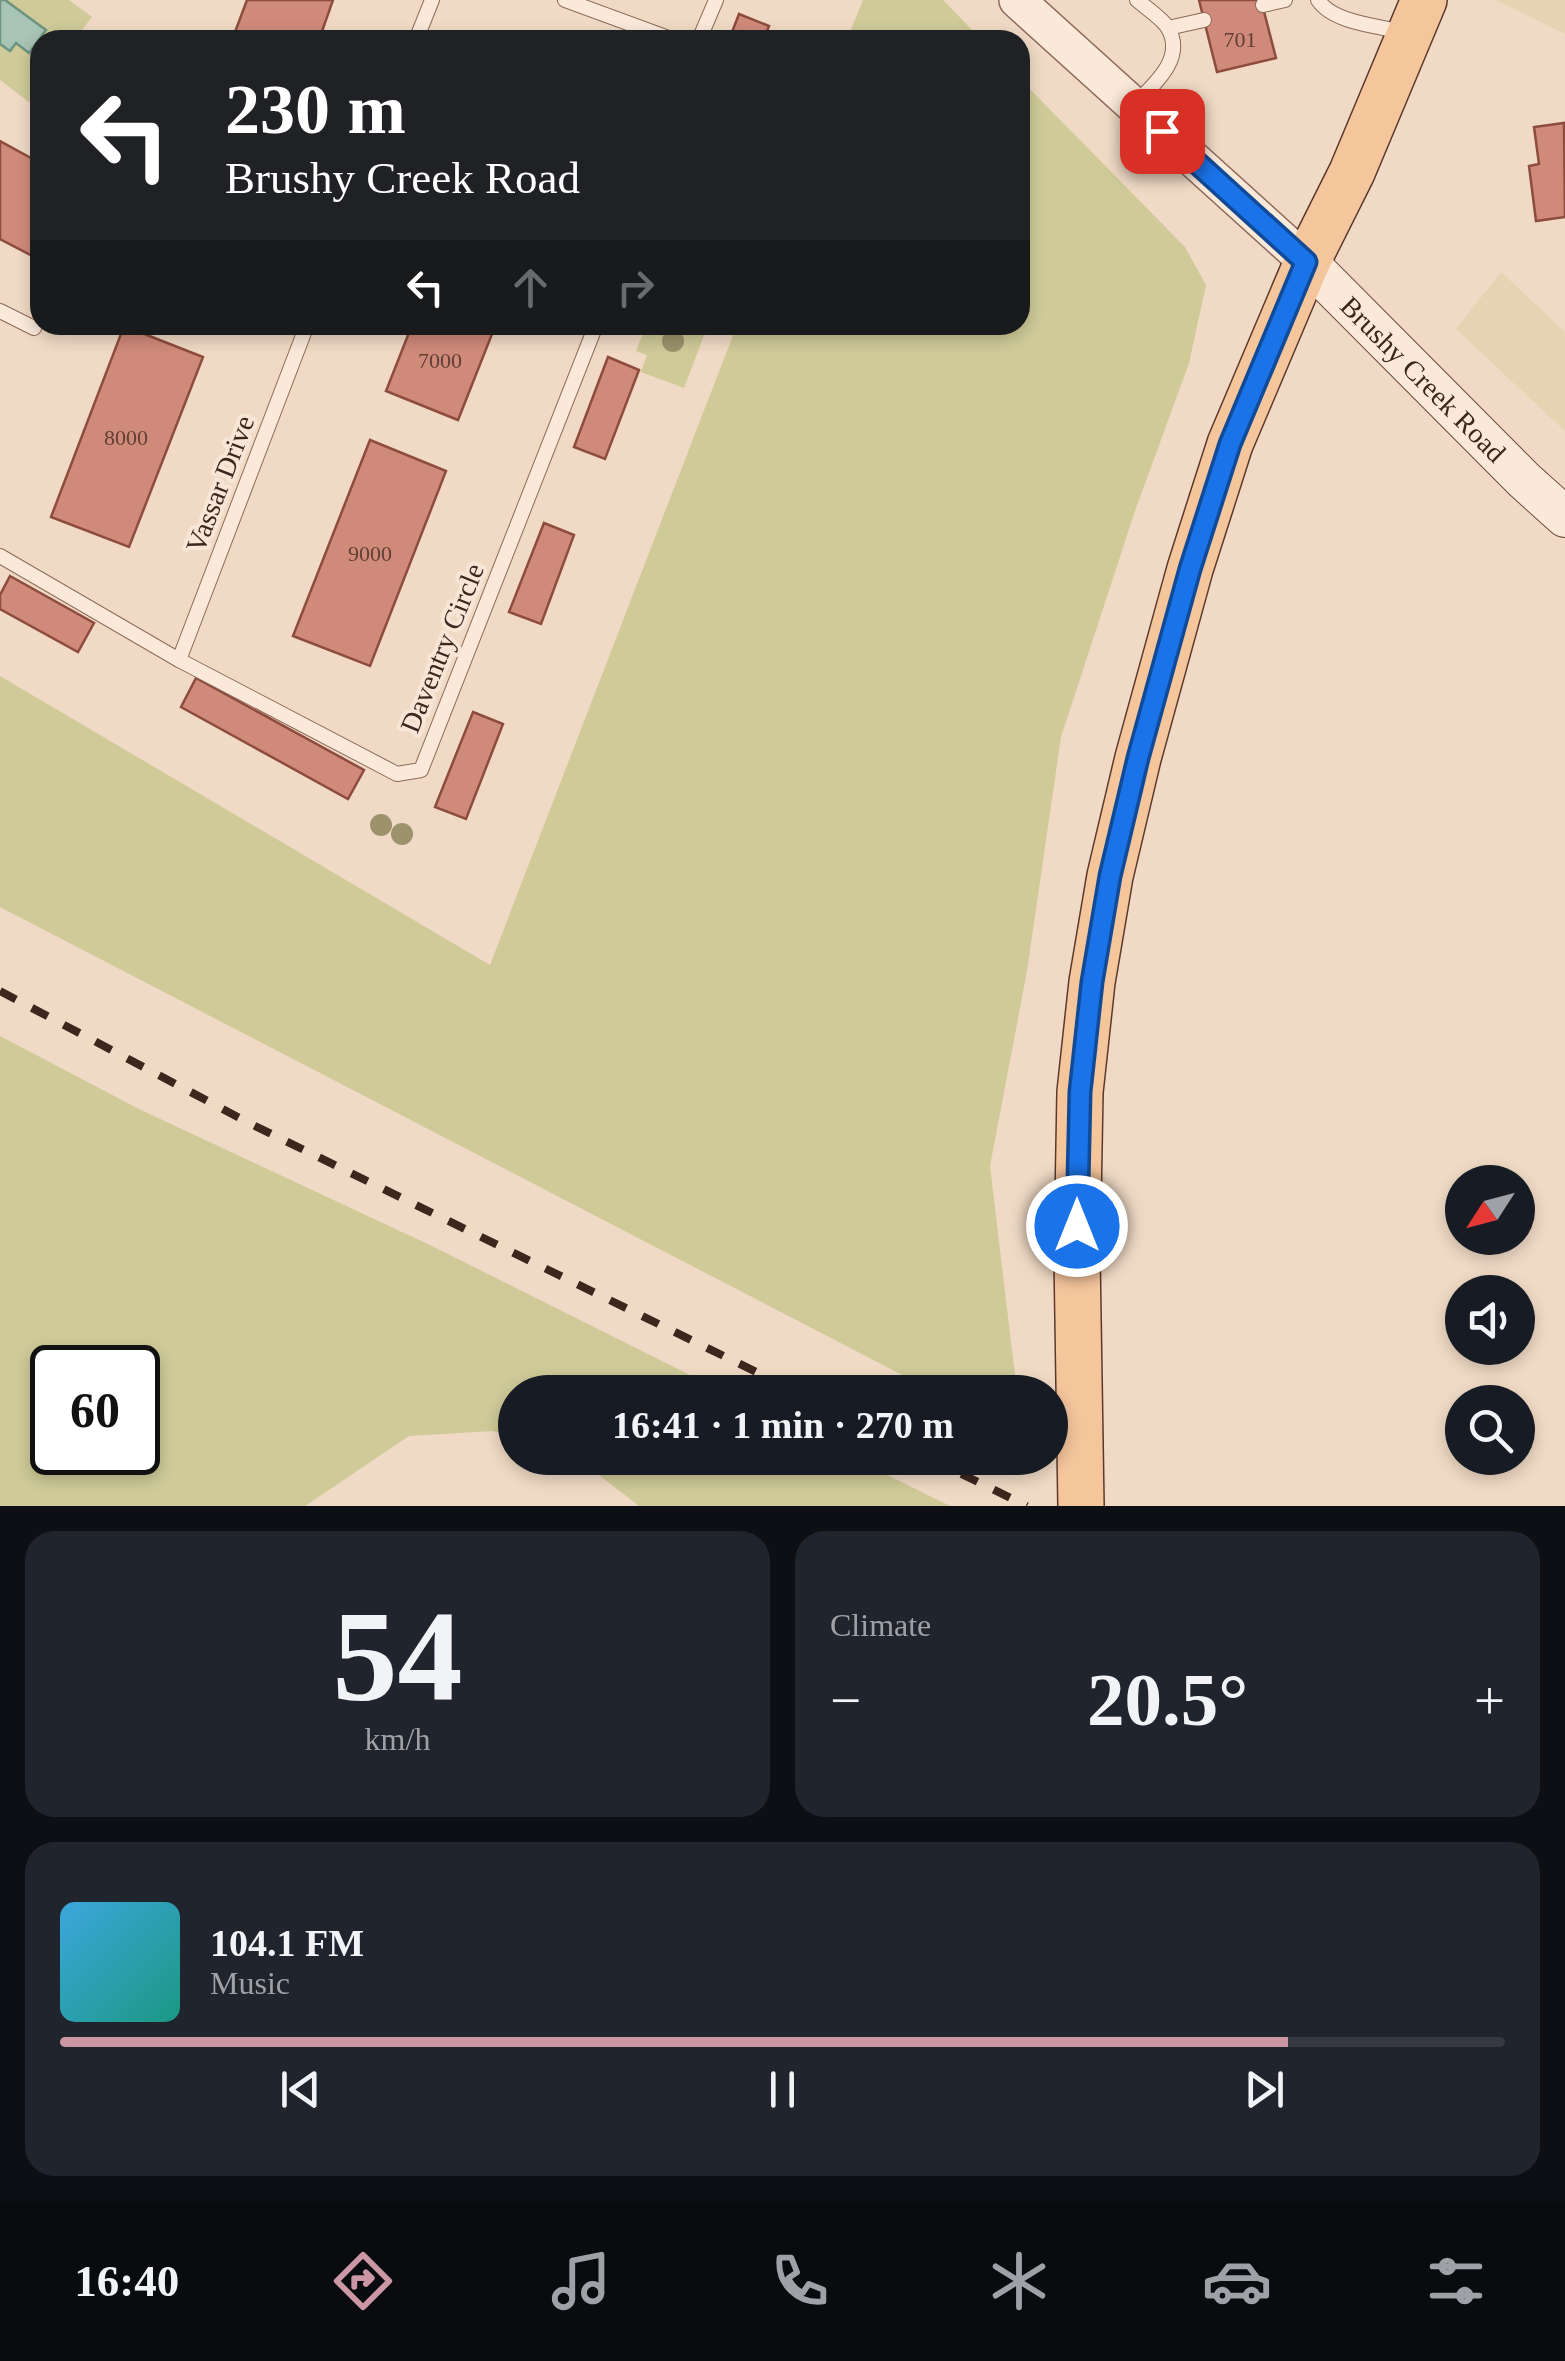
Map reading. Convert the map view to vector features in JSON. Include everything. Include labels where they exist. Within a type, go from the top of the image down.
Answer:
[{"type":"main road","points":[[1081,1506],[1080,1092],[1092,982],[1110,876],[1143,739],[1230,444],[1306,262],[1352,172],[1417,17]]},
{"type":"main road","name":"Brushy Creek Road","points":[[1306,262],[1565,517]]},
{"type":"street","name":"Brushy Creek Road","points":[[1016,0],[1306,262]]},
{"type":"lane","points":[[420,30],[432,0]]},
{"type":"lane","points":[[565,0],[647,30]]},
{"type":"lane","points":[[704,30],[716,0]]},
{"type":"lane","points":[[1133,105],[1168,69],[1173,53],[1168,28],[1137,0]]},
{"type":"lane","points":[[1262,6],[1285,0]]},
{"type":"lane","points":[[1318,0],[1324,9],[1336,15],[1417,17]]},
{"type":"lane","points":[[1168,28],[1204,20]]},
{"type":"lane","points":[[0,310],[30,326]]},
{"type":"lane","name":"Vassar Drive","points":[[179,660],[303,335]]},
{"type":"lane","name":"Daventry Circle","points":[[0,556],[179,660],[396,774],[421,770],[592,335]]},
{"type":"shaded area","points":[[0,0],[69,0],[92,17],[82,30],[30,30],[29,102],[0,80]]},
{"type":"shaded area","points":[[0,0],[46,30],[30,30],[29,53],[16,43],[10,51],[0,44]]},
{"type":"shaded area","points":[[863,0],[943,0],[972,30],[851,30]]},
{"type":"shaded area","points":[[1496,0],[1565,0],[1565,34]]},
{"type":"shaded area","points":[[1030,89],[1185,247],[1206,285],[1189,363],[1135,511],[1061,737],[1027,971],[990,1166],[1015,1375],[902,1375],[0,907],[0,676],[490,965],[733,335],[1030,335]]},
{"type":"shaded area","points":[[1501,272],[1565,332],[1565,431],[1456,329]]},
{"type":"shaded area","points":[[642,335],[704,335],[684,388],[641,372],[647,355],[636,351]]},
{"type":"shaded area","points":[[0,1036],[139,1109],[434,1247],[690,1375],[498,1375],[498,1433],[409,1436],[305,1506],[0,1506]]},
{"type":"shaded area","points":[[599,1475],[887,1475],[950,1506],[639,1506]]},
{"type":"building","points":[[247,0],[333,0],[322,30],[236,30]]},
{"type":"building","points":[[1199,0],[1261,0],[1276,58],[1217,72]]},
{"type":"building","points":[[739,14],[769,26],[768,30],[733,30]]},
{"type":"building","points":[[1564,123],[1565,217],[1536,221],[1529,166],[1539,164],[1534,127]]},
{"type":"building","points":[[0,141],[30,158],[30,255],[0,239]]},
{"type":"building","points":[[121,335],[147,335],[203,357],[129,547],[51,517]]},
{"type":"building","points":[[408,335],[492,335],[458,420],[386,391]]},
{"type":"building","points":[[608,357],[639,370],[605,459],[574,447]]},
{"type":"building","points":[[370,440],[446,471],[370,666],[293,636]]},
{"type":"building","points":[[544,523],[574,535],[541,624],[509,612]]},
{"type":"building","points":[[10,576],[94,623],[78,652],[0,609],[0,595]]},
{"type":"building","points":[[196,678],[364,770],[348,799],[181,707]]},
{"type":"building","points":[[473,712],[503,724],[466,819],[435,807]]},
{"type":"railway","points":[[0,991],[251,1124],[762,1375]]},
{"type":"railway","points":[[964,1475],[1027,1506]]},
{"type":"route","points":[[1077,1226],[1080,1092],[1092,982],[1110,876],[1138,758],[1190,569],[1230,444],[1306,262],[1162,131]]}]
